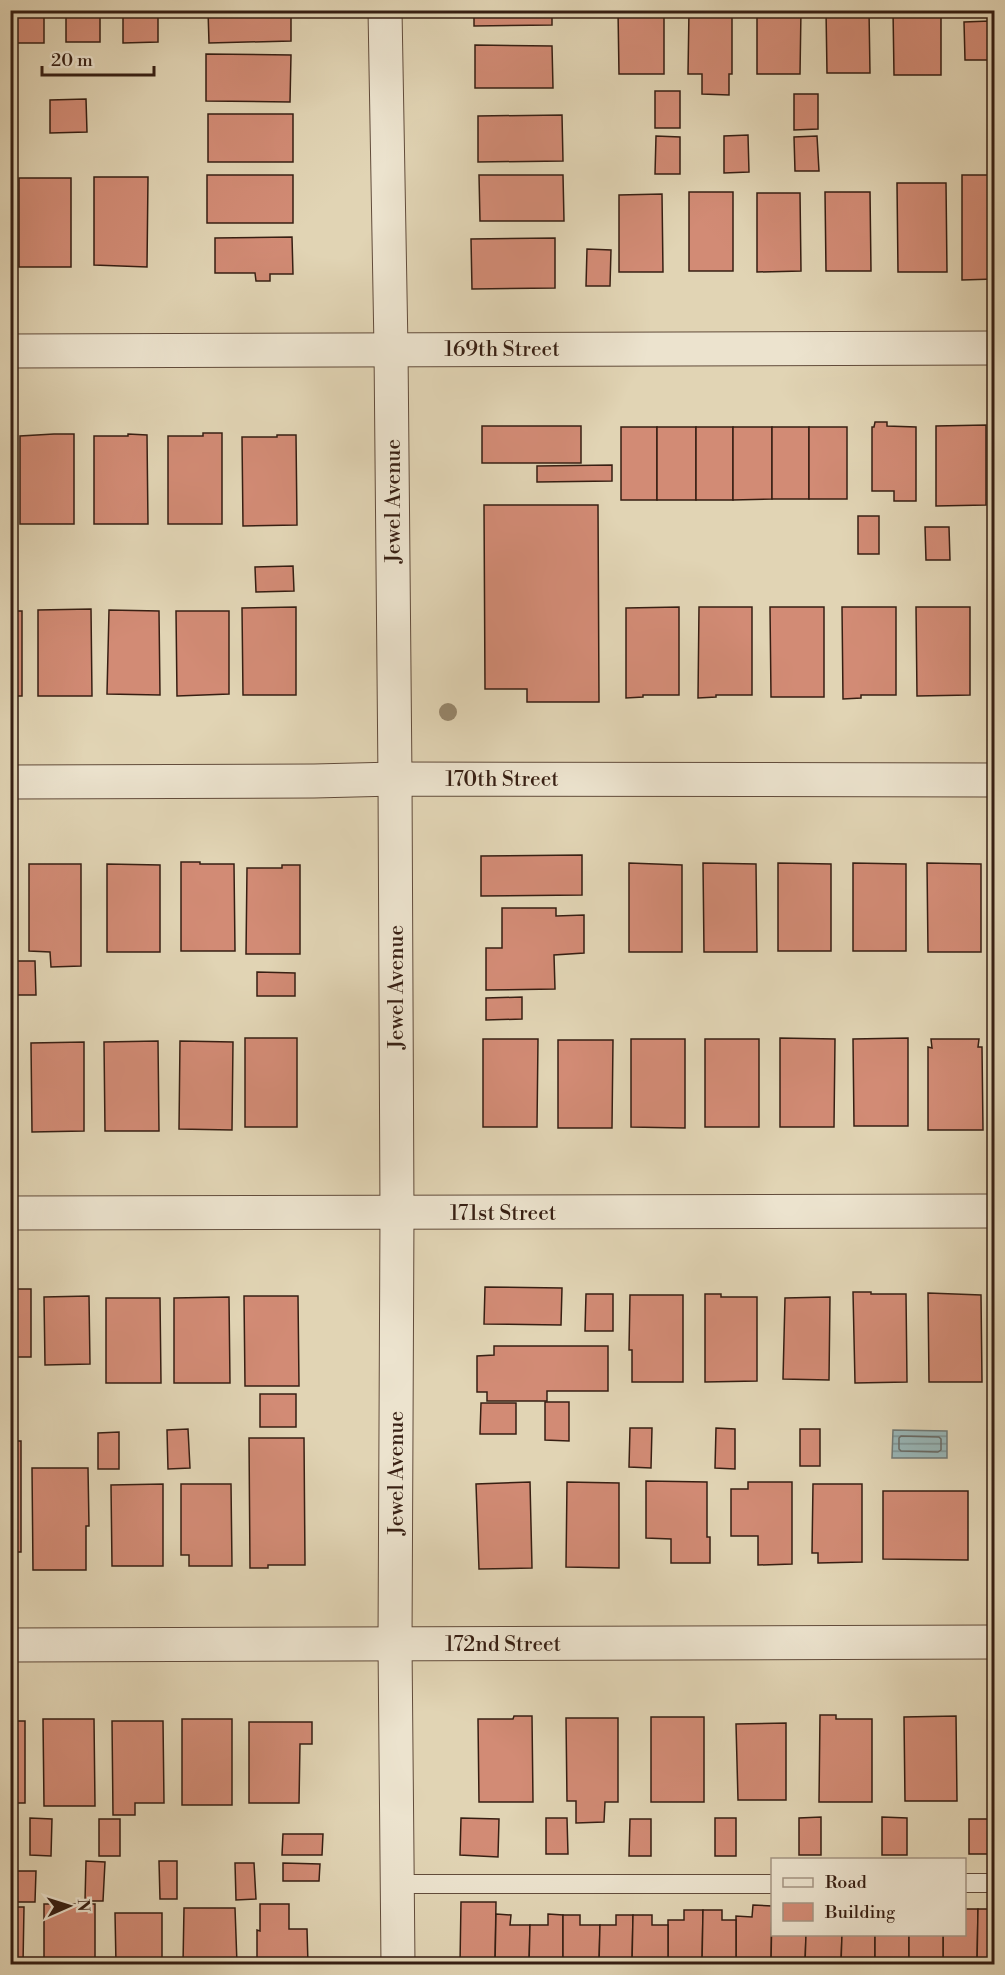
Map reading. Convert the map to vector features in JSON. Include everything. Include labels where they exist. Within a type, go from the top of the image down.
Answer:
[{"type":"street","name":"Jewel Avenue","points":[[385,10],[395,779],[397,1214],[395,1644],[398,1965]]},
{"type":"street","name":"169th Street","points":[[10,351],[994,348]]},
{"type":"street","name":"170th Street","points":[[10,782],[395,779],[994,780]]},
{"type":"street","name":"171st Street","points":[[10,1213],[994,1211]]},
{"type":"street","name":"172nd Street","points":[[10,1645],[994,1642]]},
{"type":"lane","points":[[966,1883],[994,1883]]},
{"type":"lane","points":[[398,1884],[771,1884]]},
{"type":"water","points":[[893,1430],[947,1431],[947,1458],[892,1458]]},
{"type":"building","points":[[10,10],[44,10],[44,43],[10,43]]},
{"type":"building","points":[[66,10],[100,10],[100,42],[66,42]]},
{"type":"building","points":[[123,10],[158,10],[158,42],[123,43]]},
{"type":"building","points":[[208,10],[301,10],[301,16],[291,16],[291,41],[209,43]]},
{"type":"building","points":[[474,10],[552,10],[552,25],[474,26]]},
{"type":"building","points":[[618,10],[664,10],[664,74],[619,74]]},
{"type":"building","points":[[689,10],[732,10],[732,74],[729,74],[729,95],[702,94],[702,74],[688,74]]},
{"type":"building","points":[[757,10],[801,10],[800,74],[757,74]]},
{"type":"building","points":[[826,10],[869,10],[870,73],[827,73]]},
{"type":"building","points":[[893,10],[941,10],[941,75],[894,75]]},
{"type":"building","points":[[990,21],[990,60],[965,60],[964,22]]},
{"type":"building","points":[[475,45],[552,46],[553,88],[475,88]]},
{"type":"building","points":[[206,54],[291,55],[290,102],[206,101]]},
{"type":"building","points":[[655,91],[680,91],[680,128],[655,128]]},
{"type":"building","points":[[16,92],[17,130],[10,130],[10,93]]},
{"type":"building","points":[[794,94],[818,94],[818,129],[794,130]]},
{"type":"building","points":[[86,99],[87,132],[50,133],[50,100]]},
{"type":"building","points":[[208,114],[293,114],[293,162],[208,162]]},
{"type":"building","points":[[562,115],[563,161],[478,162],[478,116]]},
{"type":"building","points":[[748,135],[749,172],[724,173],[724,136]]},
{"type":"building","points":[[656,136],[680,137],[680,174],[655,174]]},
{"type":"building","points":[[817,136],[819,171],[795,171],[794,137]]},
{"type":"building","points":[[207,175],[293,175],[293,223],[207,223]]},
{"type":"building","points":[[479,175],[563,175],[564,221],[480,221]]},
{"type":"building","points":[[962,175],[994,175],[994,279],[962,280]]},
{"type":"building","points":[[94,177],[148,177],[147,267],[94,265]]},
{"type":"building","points":[[19,178],[71,178],[71,267],[19,267]]},
{"type":"building","points":[[897,183],[946,183],[947,272],[898,272]]},
{"type":"building","points":[[689,192],[733,192],[733,271],[689,271]]},
{"type":"building","points":[[825,192],[870,192],[871,271],[826,271]]},
{"type":"building","points":[[757,193],[800,193],[801,271],[757,272]]},
{"type":"building","points":[[662,194],[663,272],[619,272],[619,195]]},
{"type":"building","points":[[292,237],[293,274],[270,274],[270,281],[256,281],[255,273],[215,273],[215,238]]},
{"type":"building","points":[[555,238],[555,288],[472,289],[471,239]]},
{"type":"building","points":[[587,249],[611,250],[610,286],[586,286]]},
{"type":"building","points":[[875,422],[887,422],[887,426],[916,427],[916,501],[894,501],[894,491],[872,491],[872,427]]},
{"type":"building","points":[[986,425],[986,505],[936,506],[936,426]]},
{"type":"building","points":[[482,426],[581,426],[581,463],[482,463]]},
{"type":"building","points":[[621,427],[657,427],[657,500],[621,500]]},
{"type":"building","points":[[657,427],[696,427],[696,500],[657,500]]},
{"type":"building","points":[[696,427],[733,427],[733,500],[696,500]]},
{"type":"building","points":[[733,427],[772,427],[772,499],[733,500]]},
{"type":"building","points":[[772,427],[809,427],[809,499],[772,499]]},
{"type":"building","points":[[809,427],[847,427],[847,499],[809,499]]},
{"type":"building","points":[[203,433],[222,433],[222,524],[168,524],[168,436],[203,436]]},
{"type":"building","points":[[74,434],[74,524],[20,524],[20,436]]},
{"type":"building","points":[[128,434],[147,435],[148,524],[94,524],[94,436],[128,436]]},
{"type":"building","points":[[277,435],[296,435],[297,525],[243,526],[242,437],[277,437]]},
{"type":"building","points":[[612,465],[612,481],[537,482],[537,466]]},
{"type":"building","points":[[484,505],[598,505],[599,702],[527,702],[527,689],[485,689]]},
{"type":"building","points":[[858,516],[879,516],[879,554],[858,554]]},
{"type":"building","points":[[925,527],[949,527],[950,560],[926,560]]},
{"type":"building","points":[[293,566],[294,591],[256,592],[255,567]]},
{"type":"building","points":[[296,607],[296,695],[243,695],[242,608]]},
{"type":"building","points":[[679,607],[679,695],[643,695],[643,697],[626,698],[626,608]]},
{"type":"building","points":[[699,607],[752,607],[752,695],[716,695],[716,697],[698,698]]},
{"type":"building","points":[[770,607],[824,607],[824,697],[771,697]]},
{"type":"building","points":[[842,607],[896,607],[896,695],[861,695],[861,698],[843,699]]},
{"type":"building","points":[[916,607],[970,607],[970,695],[917,696]]},
{"type":"building","points":[[91,609],[92,696],[38,696],[38,610]]},
{"type":"building","points":[[109,610],[159,611],[160,695],[107,694]]},
{"type":"building","points":[[10,611],[22,611],[22,696],[10,696]]},
{"type":"building","points":[[176,611],[229,611],[229,694],[177,696]]},
{"type":"building","points":[[990,615],[994,615],[994,701],[991,701]]},
{"type":"building","points":[[582,855],[582,895],[481,896],[481,856]]},
{"type":"building","points":[[181,862],[234,864],[235,951],[181,951]]},
{"type":"building","points":[[629,863],[682,865],[682,952],[629,952]]},
{"type":"building","points":[[703,863],[756,864],[757,952],[704,952]]},
{"type":"building","points":[[778,863],[831,864],[831,951],[778,951]]},
{"type":"building","points":[[853,863],[906,864],[906,951],[853,951]]},
{"type":"building","points":[[927,863],[981,864],[981,952],[928,952]]},
{"type":"building","points":[[29,864],[81,864],[81,966],[51,967],[50,952],[29,951]]},
{"type":"building","points":[[107,864],[160,865],[160,952],[107,952]]},
{"type":"building","points":[[282,865],[300,865],[300,954],[246,954],[247,868],[282,868]]},
{"type":"building","points":[[502,908],[556,908],[556,916],[584,915],[584,953],[554,955],[555,989],[486,990],[486,948],[502,948]]},
{"type":"building","points":[[10,961],[35,961],[36,995],[10,995]]},
{"type":"building","points":[[257,972],[295,973],[295,996],[257,996]]},
{"type":"building","points":[[522,997],[522,1019],[486,1020],[486,998]]},
{"type":"building","points":[[245,1038],[297,1038],[297,1127],[245,1127]]},
{"type":"building","points":[[780,1038],[835,1039],[834,1127],[780,1127]]},
{"type":"building","points":[[908,1038],[908,1126],[854,1126],[853,1039]]},
{"type":"building","points":[[483,1039],[538,1039],[537,1127],[483,1127]]},
{"type":"building","points":[[631,1039],[685,1039],[685,1128],[631,1127]]},
{"type":"building","points":[[705,1039],[759,1039],[759,1127],[705,1127]]},
{"type":"building","points":[[931,1039],[979,1039],[978,1047],[982,1047],[983,1130],[928,1130],[928,1047],[932,1048]]},
{"type":"building","points":[[558,1040],[613,1040],[612,1128],[558,1128]]},
{"type":"building","points":[[158,1041],[159,1131],[105,1131],[104,1042]]},
{"type":"building","points":[[180,1041],[233,1042],[232,1130],[179,1129]]},
{"type":"building","points":[[84,1042],[84,1131],[32,1132],[31,1043]]},
{"type":"building","points":[[485,1287],[562,1288],[561,1325],[484,1324]]},
{"type":"building","points":[[10,1289],[31,1289],[31,1357],[10,1357]]},
{"type":"building","points":[[853,1292],[906,1294],[907,1382],[855,1383]]},
{"type":"building","points":[[928,1293],[981,1295],[982,1382],[929,1382]]},
{"type":"building","points":[[586,1294],[613,1294],[613,1331],[585,1331]]},
{"type":"building","points":[[705,1294],[721,1294],[721,1297],[757,1297],[757,1381],[705,1382]]},
{"type":"building","points":[[630,1295],[683,1295],[683,1382],[632,1382],[632,1350],[629,1350]]},
{"type":"building","points":[[89,1296],[90,1364],[45,1365],[44,1297]]},
{"type":"building","points":[[244,1296],[298,1296],[299,1386],[245,1386]]},
{"type":"building","points":[[229,1297],[230,1383],[174,1383],[174,1298]]},
{"type":"building","points":[[830,1297],[829,1380],[783,1379],[785,1298]]},
{"type":"building","points":[[106,1298],[160,1298],[161,1383],[106,1383]]},
{"type":"building","points":[[494,1346],[608,1346],[608,1391],[547,1391],[547,1401],[487,1401],[487,1392],[477,1392],[477,1356],[494,1355]]},
{"type":"building","points":[[260,1394],[296,1394],[296,1427],[260,1427]]},
{"type":"building","points":[[545,1402],[569,1402],[569,1441],[545,1440]]},
{"type":"building","points":[[481,1403],[516,1403],[516,1434],[480,1434]]},
{"type":"building","points":[[630,1428],[652,1428],[651,1468],[629,1467]]},
{"type":"building","points":[[716,1428],[735,1429],[735,1469],[715,1468]]},
{"type":"building","points":[[188,1429],[190,1468],[168,1469],[167,1430]]},
{"type":"building","points":[[800,1429],[820,1429],[820,1466],[800,1466]]},
{"type":"building","points":[[119,1432],[119,1469],[98,1469],[98,1433]]},
{"type":"building","points":[[249,1438],[304,1438],[305,1565],[268,1565],[268,1568],[250,1568]]},
{"type":"building","points":[[10,1441],[21,1441],[21,1552],[10,1552]]},
{"type":"building","points":[[32,1468],[88,1468],[89,1526],[86,1526],[86,1570],[33,1570]]},
{"type":"building","points":[[646,1481],[707,1482],[707,1537],[710,1537],[710,1563],[671,1563],[671,1539],[646,1538]]},
{"type":"building","points":[[530,1482],[532,1568],[479,1569],[476,1484]]},
{"type":"building","points":[[567,1482],[619,1483],[619,1568],[566,1567]]},
{"type":"building","points":[[748,1482],[792,1482],[792,1564],[758,1565],[758,1536],[731,1536],[731,1489],[748,1489]]},
{"type":"building","points":[[163,1484],[163,1566],[112,1566],[111,1485]]},
{"type":"building","points":[[181,1484],[231,1484],[232,1566],[189,1566],[189,1555],[181,1555]]},
{"type":"building","points":[[813,1484],[862,1484],[862,1562],[818,1563],[818,1553],[812,1553]]},
{"type":"building","points":[[883,1491],[968,1491],[968,1560],[883,1559]]},
{"type":"building","points":[[820,1715],[836,1715],[836,1719],[872,1719],[872,1802],[819,1802]]},
{"type":"building","points":[[514,1716],[532,1716],[533,1802],[479,1802],[478,1719],[513,1719]]},
{"type":"building","points":[[956,1716],[957,1801],[905,1801],[904,1717]]},
{"type":"building","points":[[651,1717],[704,1717],[704,1802],[651,1802]]},
{"type":"building","points":[[566,1718],[618,1718],[618,1802],[605,1802],[604,1822],[576,1823],[576,1801],[567,1801]]},
{"type":"building","points":[[992,1718],[994,1719],[994,1799],[990,1798]]},
{"type":"building","points":[[43,1719],[94,1719],[95,1806],[44,1806]]},
{"type":"building","points":[[182,1719],[232,1719],[232,1805],[182,1805]]},
{"type":"building","points":[[10,1721],[25,1721],[25,1803],[10,1803]]},
{"type":"building","points":[[112,1721],[163,1721],[164,1803],[135,1803],[135,1815],[113,1815]]},
{"type":"building","points":[[249,1722],[312,1722],[312,1744],[300,1744],[299,1803],[249,1803]]},
{"type":"building","points":[[786,1723],[786,1800],[738,1800],[736,1724]]},
{"type":"building","points":[[821,1817],[821,1855],[799,1855],[799,1818]]},
{"type":"building","points":[[882,1817],[907,1818],[907,1855],[882,1855]]},
{"type":"building","points":[[30,1818],[52,1819],[51,1856],[30,1855]]},
{"type":"building","points":[[461,1818],[499,1819],[498,1857],[460,1855]]},
{"type":"building","points":[[546,1818],[567,1818],[568,1854],[546,1854]]},
{"type":"building","points":[[715,1818],[736,1818],[736,1856],[715,1856]]},
{"type":"building","points":[[99,1819],[120,1819],[120,1856],[99,1856]]},
{"type":"building","points":[[630,1819],[651,1819],[651,1856],[629,1856]]},
{"type":"building","points":[[969,1819],[989,1819],[989,1854],[969,1854]]},
{"type":"building","points":[[283,1834],[323,1834],[322,1855],[282,1855]]},
{"type":"building","points":[[86,1861],[105,1862],[103,1901],[85,1901]]},
{"type":"building","points":[[159,1861],[177,1861],[177,1899],[160,1899]]},
{"type":"building","points":[[235,1863],[254,1863],[256,1899],[236,1900]]},
{"type":"building","points":[[283,1863],[320,1864],[319,1881],[283,1881]]},
{"type":"building","points":[[17,1871],[36,1871],[35,1902],[16,1902]]},
{"type":"building","points":[[461,1902],[496,1902],[495,1964],[460,1964]]},
{"type":"building","points":[[44,1904],[95,1904],[95,1964],[44,1964]]},
{"type":"building","points":[[260,1904],[289,1904],[289,1929],[307,1929],[308,1964],[257,1964]]},
{"type":"building","points":[[753,1905],[771,1906],[771,1964],[736,1964],[736,1916],[752,1917]]},
{"type":"building","points":[[10,1907],[24,1907],[23,1964],[10,1964]]},
{"type":"building","points":[[184,1908],[235,1908],[237,1964],[183,1964]]},
{"type":"building","points":[[966,1909],[978,1909],[977,1964],[943,1964],[943,1936],[966,1936]]},
{"type":"building","points":[[978,1909],[994,1909],[994,1964],[977,1964]]},
{"type":"building","points":[[684,1910],[703,1910],[702,1964],[668,1964],[668,1920],[684,1920]]},
{"type":"building","points":[[703,1910],[722,1910],[722,1920],[736,1920],[736,1964],[702,1964]]},
{"type":"building","points":[[115,1913],[162,1913],[162,1964],[116,1964]]},
{"type":"building","points":[[496,1914],[511,1915],[510,1925],[530,1925],[529,1964],[495,1964]]},
{"type":"building","points":[[548,1914],[563,1915],[563,1964],[529,1964],[530,1925],[548,1925]]},
{"type":"building","points":[[563,1915],[580,1915],[580,1925],[600,1925],[599,1964],[563,1964]]},
{"type":"building","points":[[616,1915],[633,1915],[632,1964],[599,1964],[600,1925],[616,1925]]},
{"type":"building","points":[[633,1915],[652,1915],[652,1925],[668,1925],[668,1964],[632,1964]]},
{"type":"building","points":[[771,1936],[806,1936],[805,1964],[771,1964]]},
{"type":"building","points":[[806,1936],[842,1936],[841,1964],[805,1964]]},
{"type":"building","points":[[842,1936],[875,1936],[875,1964],[841,1964]]},
{"type":"building","points":[[875,1936],[909,1936],[909,1964],[875,1964]]},
{"type":"building","points":[[909,1936],[943,1936],[943,1964],[909,1964]]}]
